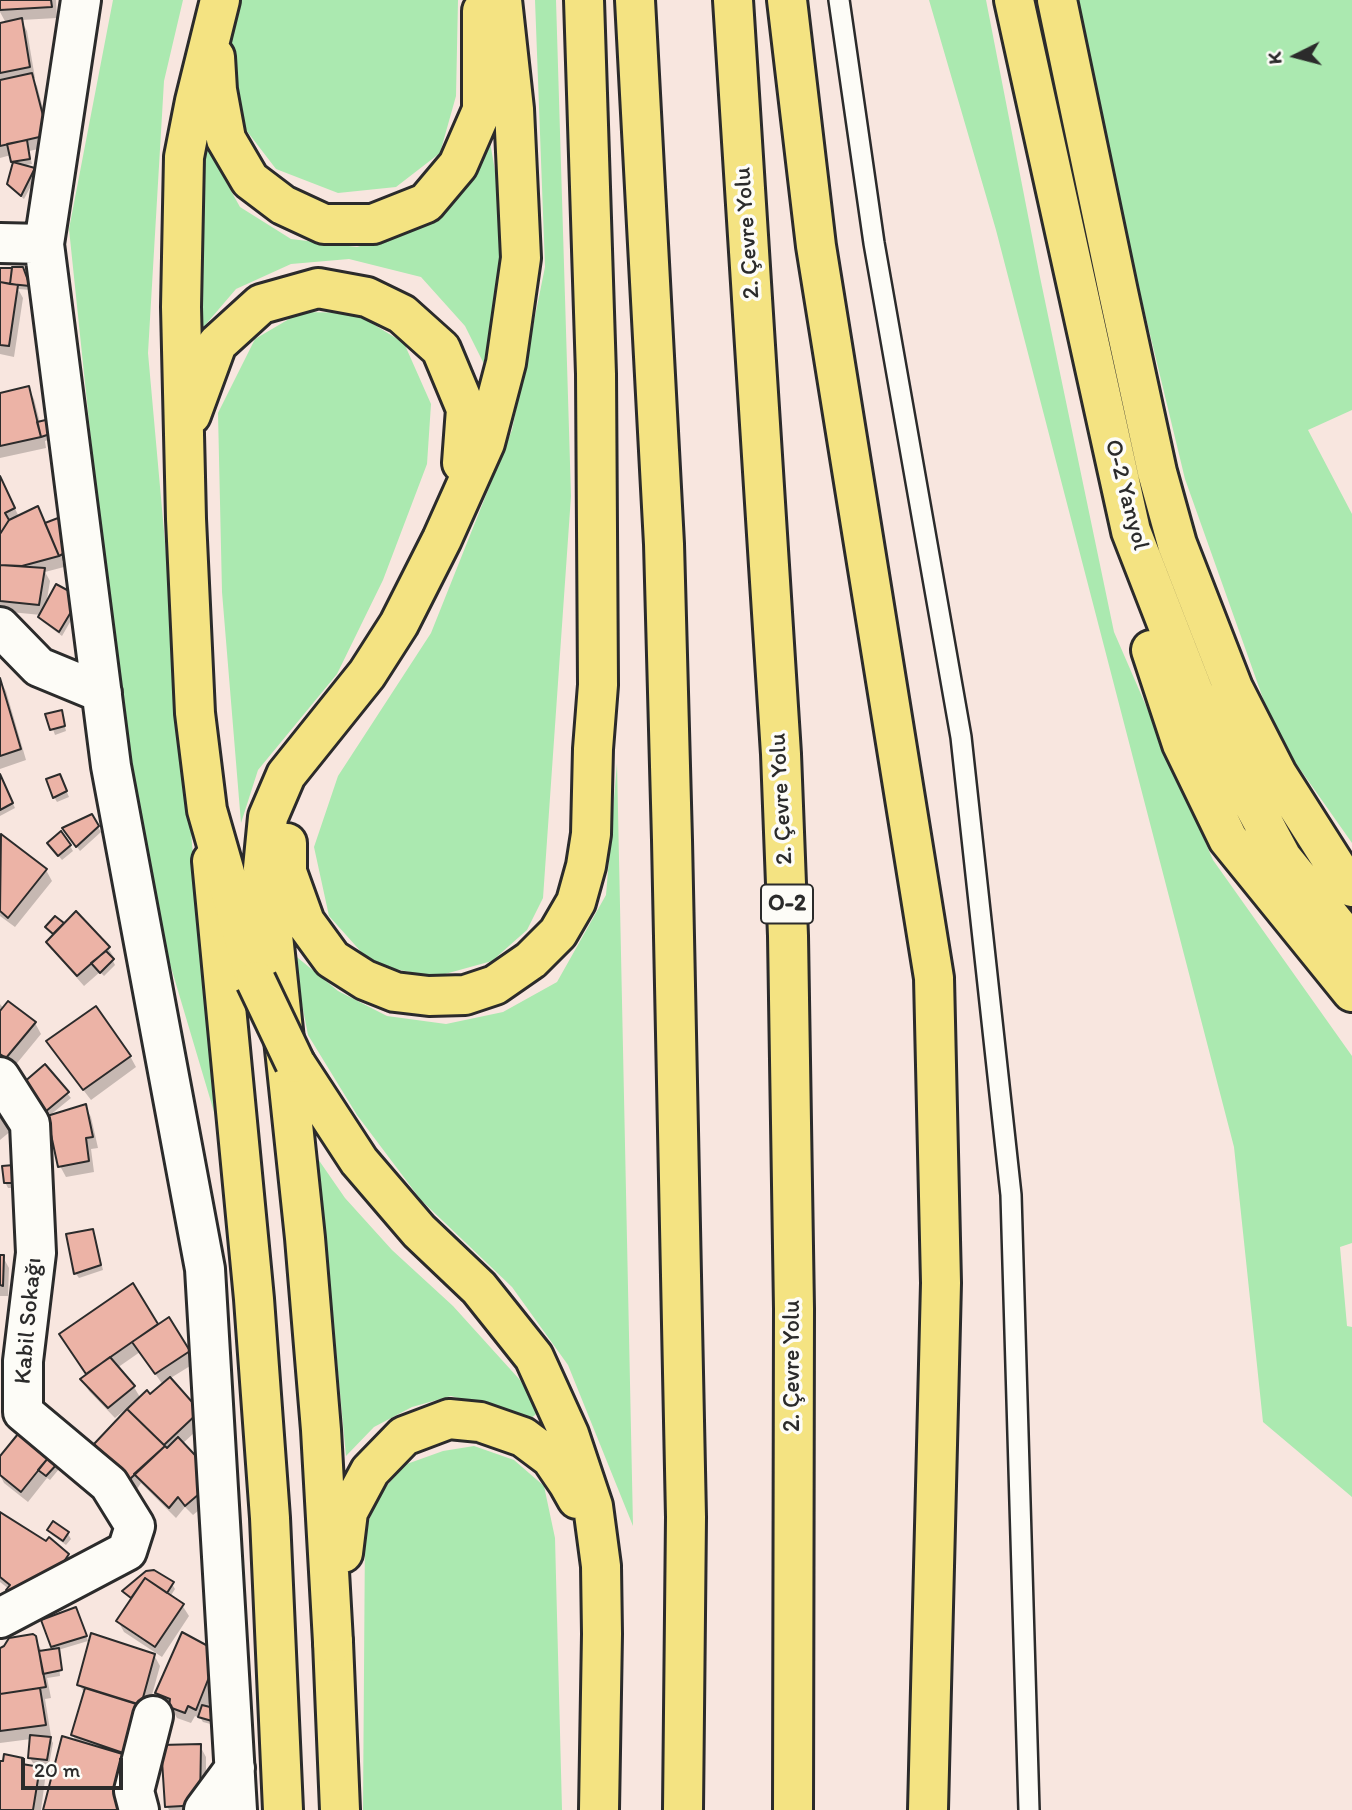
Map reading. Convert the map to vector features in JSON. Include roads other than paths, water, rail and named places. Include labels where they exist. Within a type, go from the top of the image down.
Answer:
[{"type":"main road","points":[[216,14],[217,90],[226,139],[250,180],[283,205],[324,224],[373,225],[426,203],[458,165],[482,110],[482,0]]},
{"type":"main road","points":[[340,1810],[334,1642],[321,1430],[272,926],[263,868],[268,817],[286,775],[367,674],[399,624],[442,539],[485,443],[506,363],[521,258],[514,109],[502,0]]},
{"type":"main road","points":[[333,715],[287,814],[286,872],[305,922],[332,958],[365,980],[396,992],[429,996],[466,995],[495,985],[531,960],[558,933],[576,902],[591,834],[598,685],[596,387],[584,0]]},
{"type":"main road","points":[[635,0],[665,584],[686,1503],[683,1810]]},
{"type":"main road","name":"2. Çevre Yolu","points":[[733,0],[781,754],[788,936],[794,1309],[793,1810]]},
{"type":"main road","points":[[786,0],[816,246],[934,978],[941,1283],[928,1810]]},
{"type":"main road","name":"O-2 Yanyol","points":[[1014,0],[1131,531],[1194,693],[1283,858],[1352,944]]},
{"type":"main road","points":[[1057,0],[1157,472],[1177,544],[1233,688],[1277,774],[1340,873],[1352,887]]},
{"type":"main road","points":[[216,14],[184,157],[181,307],[186,519],[195,713],[208,810],[255,1313],[270,1518],[282,1810]]},
{"type":"main road","points":[[185,431],[217,344],[261,304],[317,288],[367,297],[402,314],[441,349],[466,409],[461,475],[442,539]]},
{"type":"main road","points":[[1131,531],[1139,613],[1182,744],[1228,839],[1352,992]]},
{"type":"main road","points":[[208,810],[256,981],[295,1063],[359,1161],[419,1231],[479,1288],[534,1357],[569,1434],[593,1506],[601,1566],[599,1810]]},
{"type":"main road","points":[[334,1642],[348,1512],[370,1471],[404,1436],[449,1419],[480,1422],[523,1437],[551,1458],[568,1482],[586,1518],[601,1566]]},
{"type":"street","points":[[81,0],[44,244],[111,766],[205,1269],[237,1810]]},
{"type":"street","points":[[0,243],[44,244]]},
{"type":"street","points":[[0,627],[39,667],[102,693]]},
{"type":"street","name":"Kabil Sokağı","points":[[0,1077],[30,1124],[36,1252],[23,1361],[23,1412],[109,1484],[135,1525],[127,1551],[0,1618]]},
{"type":"street","points":[[139,1810],[134,1791],[153,1716]]},
{"type":"street","points":[[204,1810],[235,1768]]},
{"type":"lane","points":[[839,0],[874,243],[961,737],[1011,1195],[1029,1810]]}]
